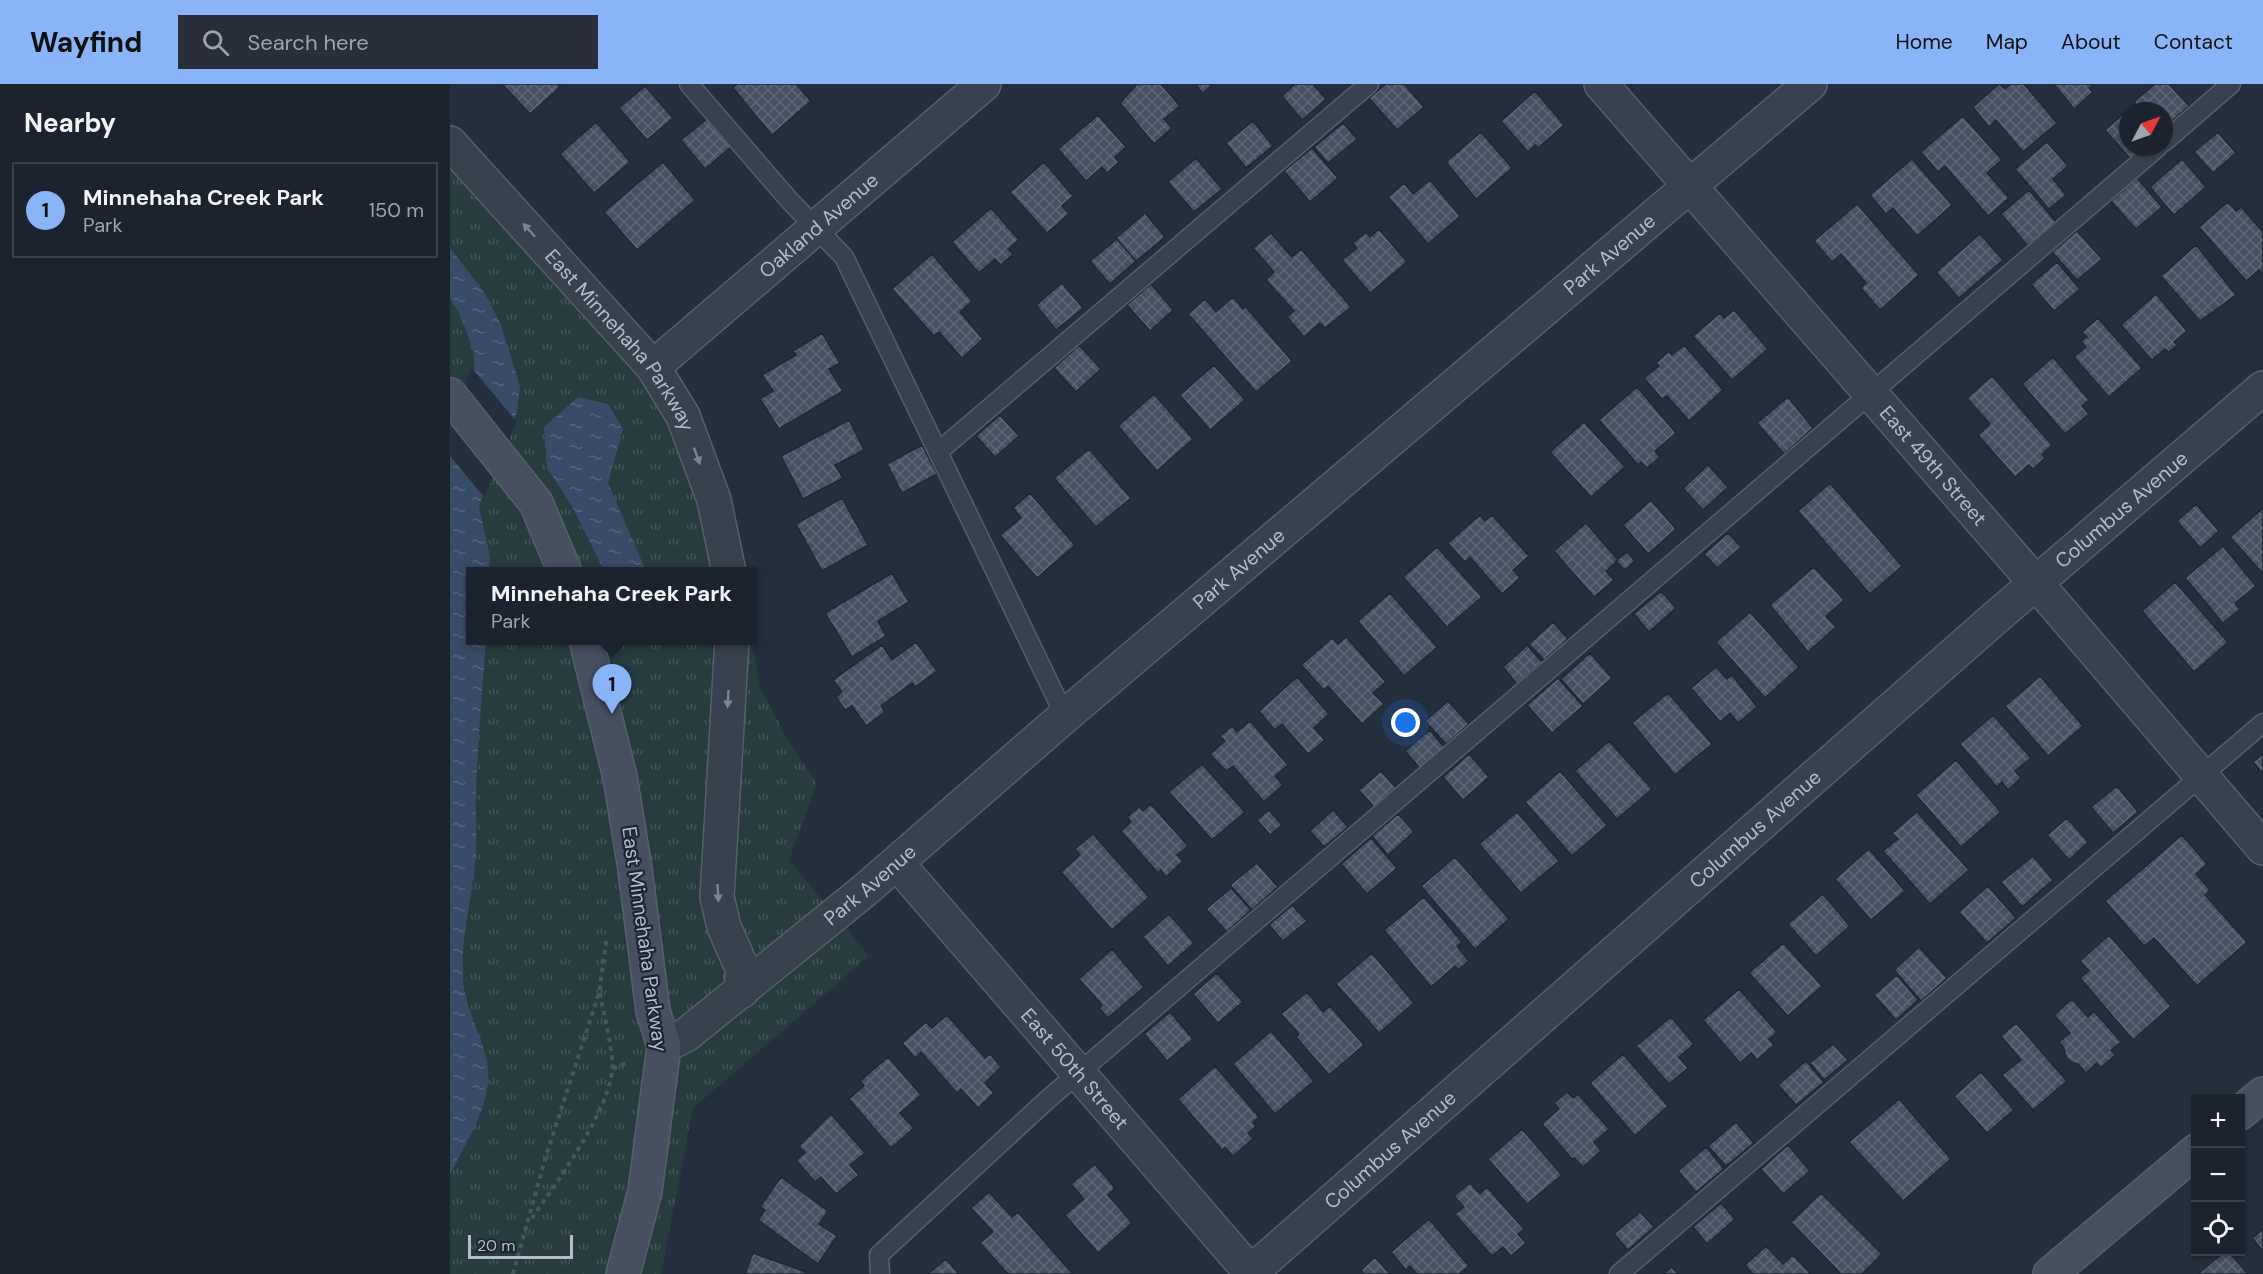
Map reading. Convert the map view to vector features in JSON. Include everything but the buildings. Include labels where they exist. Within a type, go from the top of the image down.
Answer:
[{"type":"street","name":"Oakland Avenue","points":[[653,367],[816,225],[984,84]]},
{"type":"street","name":"East 49th Street","points":[[1601,84],[2036,583],[2263,848]]},
{"type":"street","name":"Park Avenue","points":[[664,1046],[686,1035],[897,863],[1065,717],[1810,84]]},
{"type":"street","name":"East Minnehaha Parkway","points":[[450,143],[653,367],[683,416],[714,500],[728,567]]},
{"type":"street","name":"Columbus Avenue","points":[[1251,1274],[2036,583],[2263,388]]},
{"type":"street","points":[[450,395],[501,456],[536,503],[563,567]]},
{"type":"street","name":"East Minnehaha Parkway","points":[[587,645],[620,777],[636,869],[653,1011],[664,1046],[645,1191],[623,1274]]},
{"type":"street","points":[[732,645],[717,897],[724,927],[742,968],[742,991]]},
{"type":"street","name":"East 50th Street","points":[[897,863],[1251,1274]]},
{"type":"street","points":[[2245,1110],[2263,1094]]},
{"type":"street","points":[[2050,1274],[2191,1155]]},
{"type":"lane","points":[[689,84],[790,201],[844,256],[1065,717]]},
{"type":"lane","points":[[938,452],[1368,84]]},
{"type":"lane","points":[[2173,134],[2231,84]]},
{"type":"lane","points":[[880,1274],[879,1256],[1078,1073],[2148,156]]},
{"type":"lane","points":[[1619,1274],[2263,723]]},
{"type":"path","points":[[513,1274],[546,1156],[599,993],[606,956],[607,932]]},
{"type":"path","points":[[529,1221],[556,1183],[606,1095],[612,1069],[599,993]]},
{"type":"green space","points":[[450,122],[597,287],[692,406],[721,469],[741,544],[744,567],[466,567],[466,645],[753,645],[760,687],[788,741],[817,783],[789,860],[869,956],[693,1108],[661,1274],[450,1274]]},
{"type":"water","points":[[450,248],[484,292],[501,325],[520,386],[517,412],[479,506],[490,557],[489,567],[466,567],[466,645],[486,645],[477,772],[476,850],[463,945],[463,977],[466,998],[486,1056],[488,1072],[484,1103],[472,1133],[450,1175],[450,442],[474,371],[474,351],[458,311],[450,299]]},
{"type":"water","points":[[578,397],[608,404],[623,429],[608,483],[644,567],[602,567],[573,508],[547,468],[544,427]]},
{"type":"pier","points":[[471,367],[517,422],[484,497],[450,456],[450,433]]},
{"type":"place","name":"Minnehaha Creek Park","points":[[612,714]]}]
